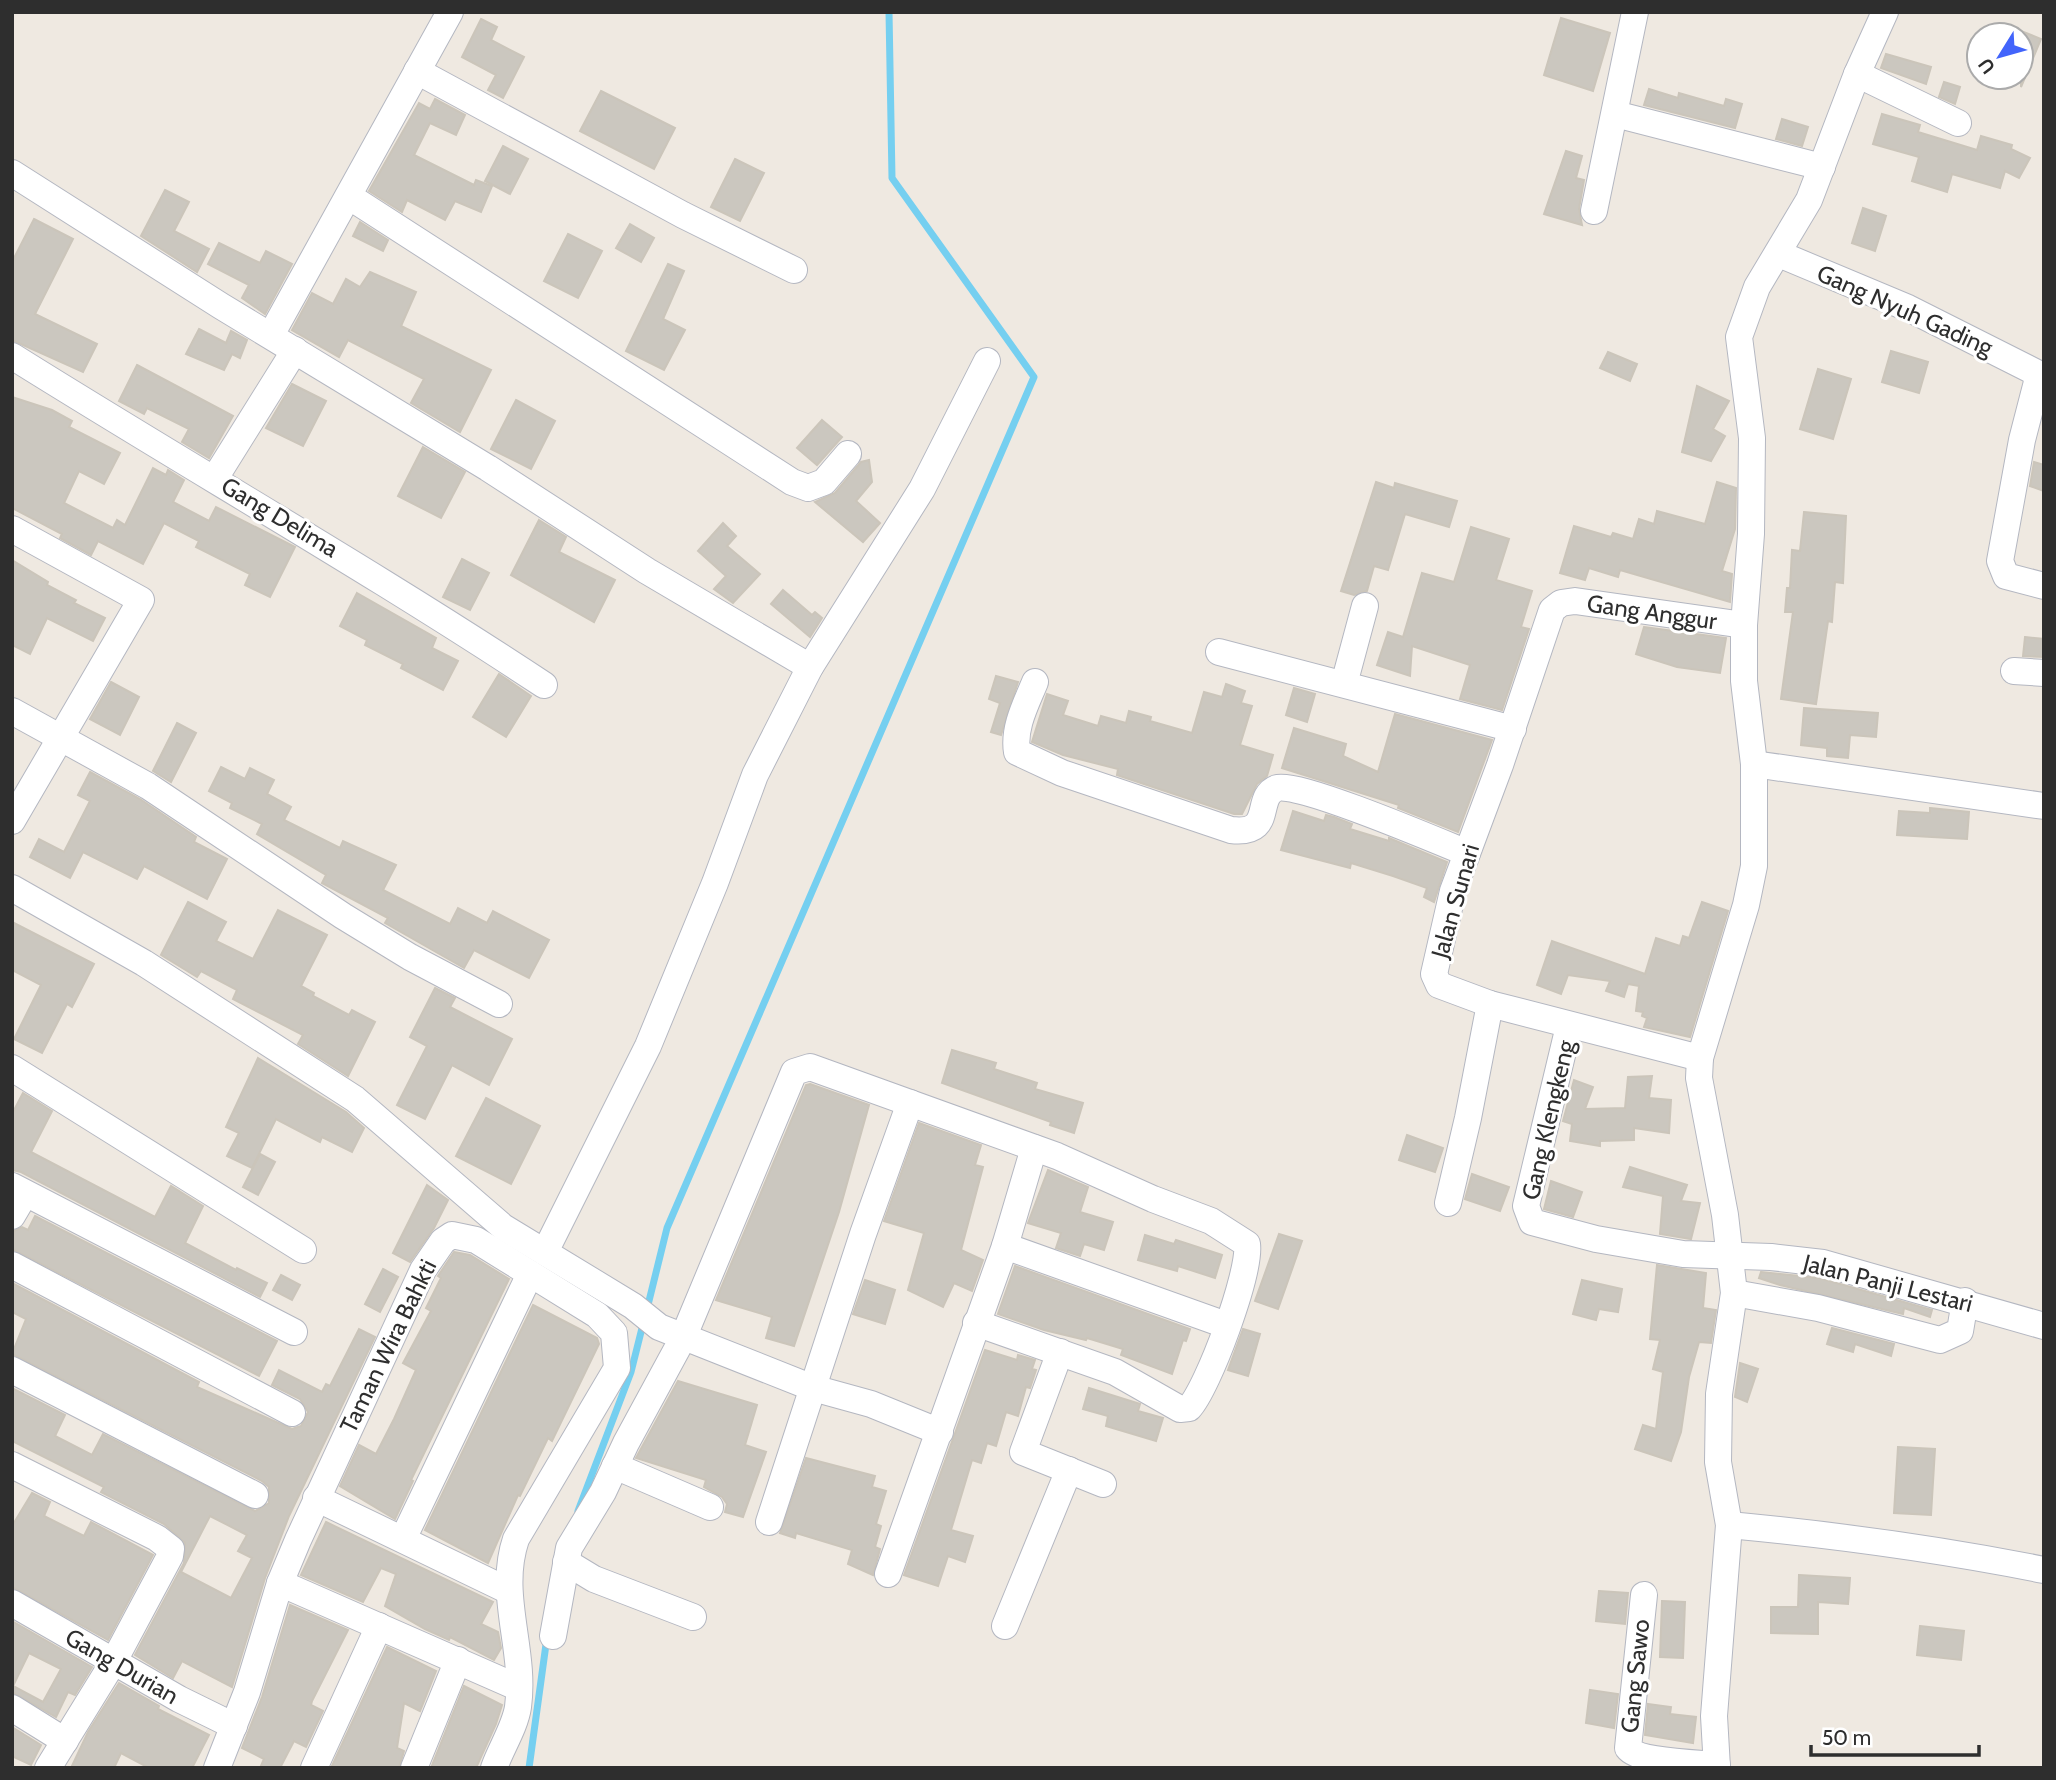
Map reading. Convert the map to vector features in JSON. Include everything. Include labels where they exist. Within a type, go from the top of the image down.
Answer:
[{"type":"street","points":[[271,335],[350,197],[450,12]]},
{"type":"street","points":[[1594,211],[1635,12]]},
{"type":"street","points":[[1717,1767],[1714,1716],[1729,1525],[1718,1462],[1719,1394],[1734,1293],[1702,1100],[1700,1058],[1746,905],[1754,866],[1754,764],[1744,681],[1744,625],[1753,472],[1739,337],[1757,287],[1809,200],[1857,74],[1885,12]]},
{"type":"street","points":[[417,71],[683,215],[794,270]]},
{"type":"street","points":[[1857,74],[1958,123]]},
{"type":"street","points":[[1615,114],[1822,167]]},
{"type":"street","points":[[12,173],[647,571],[810,667]]},
{"type":"street","points":[[350,197],[792,482],[808,488],[824,482],[848,454]]},
{"type":"street","name":"Gang Nyuh Gading","points":[[1779,254],[1908,309],[2031,369],[2037,382],[2022,440],[2000,561],[2007,576],[2044,586]]},
{"type":"street","points":[[215,478],[295,350]]},
{"type":"street","name":"Gang Delima","points":[[12,356],[418,601],[544,685]]},
{"type":"street","points":[[545,1252],[648,1045],[715,883],[755,775],[810,667],[922,489],[987,361]]},
{"type":"street","points":[[12,529],[141,600],[12,821]]},
{"type":"street","name":"Gang Anggur","points":[[1561,603],[1594,603],[1744,625]]},
{"type":"street","name":"Jalan Sunari","points":[[1561,603],[1549,614],[1513,729],[1453,891],[1434,974],[1439,985],[1490,1004],[1700,1058]]},
{"type":"street","points":[[1344,684],[1365,607]]},
{"type":"street","points":[[1219,652],[1513,729]]},
{"type":"street","points":[[2014,671],[2044,673]]},
{"type":"street","points":[[1035,682],[1021,717],[1015,743],[1017,752],[1062,773],[1231,830],[1244,832],[1258,823],[1271,793],[1278,788],[1287,788],[1319,797],[1467,853]]},
{"type":"street","points":[[12,711],[58,739],[148,786],[343,916],[410,957],[499,1004]]},
{"type":"street","points":[[1754,764],[2044,806]]},
{"type":"street","points":[[12,888],[144,963],[355,1099],[485,1212],[632,1306],[659,1327],[813,1388],[871,1404],[940,1432]]},
{"type":"street","points":[[1448,1203],[1490,1004]]},
{"type":"street","name":"Gang Klengkeng","points":[[1569,1026],[1526,1206],[1532,1222],[1639,1247],[1729,1256]]},
{"type":"street","points":[[12,1068],[303,1250]]},
{"type":"street","points":[[554,1636],[569,1548],[683,1338],[794,1072],[810,1068],[1034,1148],[1211,1221],[1242,1239],[1248,1253],[1227,1325],[1204,1387],[1189,1408],[1180,1409],[1115,1372],[976,1323]]},
{"type":"street","points":[[769,1522],[863,1234],[910,1103]]},
{"type":"street","points":[[888,1574],[1005,1246],[1034,1148]]},
{"type":"street","points":[[16,1199],[294,1332]]},
{"type":"street","name":"Taman Wira Bahkti","points":[[216,1768],[264,1642],[280,1583],[316,1498],[413,1291],[443,1241],[452,1235],[463,1235],[608,1325],[614,1333],[617,1368],[516,1539],[507,1590],[516,1628],[518,1710],[494,1768]]},
{"type":"street","points":[[1005,1246],[1227,1325]]},
{"type":"street","name":"Jalan Panji Lestari","points":[[1729,1256],[1823,1263],[1965,1301],[2044,1326]]},
{"type":"street","points":[[12,1265],[292,1413]]},
{"type":"street","points":[[403,1539],[530,1275]]},
{"type":"street","points":[[1734,1293],[1818,1308],[1940,1340],[1960,1331],[1965,1301]]},
{"type":"street","points":[[1060,1352],[1023,1452],[1103,1484]]},
{"type":"street","points":[[12,1370],[255,1495]]},
{"type":"street","points":[[12,1465],[157,1538],[171,1549],[170,1556],[114,1661],[48,1768]]},
{"type":"street","points":[[615,1466],[710,1507]]},
{"type":"street","points":[[1005,1626],[1069,1470]]},
{"type":"street","points":[[316,1498],[507,1590]]},
{"type":"street","points":[[1729,1525],[1834,1535],[1962,1554],[2044,1570]]},
{"type":"street","points":[[566,1562],[594,1579],[693,1617]]},
{"type":"street","points":[[280,1583],[519,1688]]},
{"type":"street","name":"Gang Sawo","points":[[1644,1595],[1628,1748],[1651,1763],[1717,1767]]},
{"type":"street","name":"Gang Durian","points":[[12,1603],[179,1699],[234,1726]]},
{"type":"street","points":[[314,1768],[379,1626]]},
{"type":"street","points":[[414,1768],[458,1660]]},
{"type":"street","points":[[12,1708],[65,1741]]},
{"type":"building","points":[[1561,18],[1610,33],[1593,91],[1544,75]]},
{"type":"building","points":[[481,19],[497,27],[491,40],[524,57],[503,98],[488,90],[496,75],[462,57]]},
{"type":"building","points":[[2035,37],[2041,39],[2035,53]]},
{"type":"building","points":[[1886,54],[1931,67],[1926,84],[1881,68]]},
{"type":"building","points":[[1944,82],[1960,87],[1955,104],[1939,97]]},
{"type":"building","points":[[1649,89],[1678,98],[1679,93],[1724,106],[1726,99],[1742,104],[1735,128],[1644,105]]},
{"type":"building","points":[[601,91],[675,128],[654,169],[580,131]]},
{"type":"building","points":[[435,99],[465,115],[456,135],[430,123],[414,155],[474,185],[476,180],[492,186],[481,212],[455,201],[445,220],[407,200],[402,212],[369,191],[419,103],[430,109]]},
{"type":"building","points":[[1882,114],[1920,125],[1918,132],[1977,150],[1981,136],[2012,145],[2011,149],[2030,158],[2019,178],[2005,171],[2000,188],[1952,174],[1947,192],[1912,181],[1919,157],[1873,144]]},
{"type":"building","points":[[1782,119],[1808,127],[1802,146],[1776,139]]},
{"type":"building","points":[[503,146],[528,159],[510,194],[485,181]]},
{"type":"building","points":[[1566,151],[1582,156],[1576,178],[1584,180],[1579,209],[1582,225],[1544,214]]},
{"type":"building","points":[[735,159],[764,173],[740,221],[711,207]]},
{"type":"building","points":[[165,190],[189,202],[174,231],[209,249],[197,272],[141,236]]},
{"type":"building","points":[[1863,208],[1886,216],[1875,251],[1852,243]]},
{"type":"building","points":[[34,219],[73,239],[35,314],[97,344],[83,372],[12,340],[12,262]]},
{"type":"building","points":[[360,222],[388,240],[383,251],[353,236]]},
{"type":"building","points":[[630,224],[654,238],[641,262],[616,248]]},
{"type":"building","points":[[568,234],[602,251],[578,298],[544,281]]},
{"type":"building","points":[[219,243],[260,263],[266,251],[292,264],[265,314],[242,298],[249,285],[208,264]]},
{"type":"building","points":[[668,264],[684,271],[663,319],[685,330],[664,370],[626,351]]},
{"type":"building","points":[[370,272],[416,292],[401,326],[491,370],[460,432],[411,403],[424,379],[348,340],[339,357],[292,330],[312,293],[333,304],[346,279],[360,287]]},
{"type":"building","points":[[199,329],[226,343],[231,331],[247,340],[240,358],[232,354],[224,370],[186,354]]},
{"type":"building","points":[[1891,351],[1928,362],[1919,393],[1882,382]]},
{"type":"building","points":[[1608,352],[1637,364],[1630,381],[1600,368]]},
{"type":"building","points":[[137,365],[233,416],[209,458],[182,442],[189,429],[147,408],[144,414],[119,401]]},
{"type":"building","points":[[1818,369],[1851,379],[1833,439],[1800,429]]},
{"type":"building","points":[[292,384],[326,401],[303,446],[266,428]]},
{"type":"building","points":[[1697,386],[1729,401],[1713,429],[1725,436],[1711,461],[1682,452]]},
{"type":"building","points":[[12,397],[52,410],[72,421],[69,427],[120,453],[104,484],[79,471],[64,503],[113,528],[117,520],[125,525],[153,468],[166,475],[168,470],[184,480],[173,502],[209,521],[216,507],[295,547],[270,597],[245,585],[250,574],[196,547],[199,541],[164,523],[143,564],[98,541],[91,555],[60,538],[62,534],[12,508]]},
{"type":"building","points":[[516,400],[555,421],[531,469],[491,449]]},
{"type":"building","points":[[822,420],[842,437],[817,465],[797,448]]},
{"type":"building","points":[[423,447],[465,472],[441,518],[398,496]]},
{"type":"building","points":[[869,460],[872,482],[856,501],[880,523],[863,542],[815,502],[835,493],[861,462]]},
{"type":"building","points":[[2034,462],[2044,465],[2044,491],[2030,486]]},
{"type":"building","points":[[1376,482],[1394,488],[1395,483],[1457,501],[1449,527],[1405,514],[1388,570],[1374,566],[1367,591],[1354,595],[1341,591]]},
{"type":"building","points":[[1717,482],[1736,488],[1735,529],[1722,571],[1732,574],[1730,602],[1620,570],[1618,577],[1589,568],[1585,580],[1560,573],[1574,526],[1611,537],[1613,533],[1633,539],[1639,519],[1654,524],[1657,511],[1705,524]]},
{"type":"building","points":[[1804,512],[1846,516],[1843,583],[1835,582],[1832,622],[1828,621],[1816,704],[1781,699],[1793,612],[1785,612],[1787,588],[1790,588],[1792,550],[1800,551]]},
{"type":"building","points":[[539,520],[566,537],[559,552],[615,580],[594,622],[511,575]]},
{"type":"building","points":[[723,523],[736,536],[727,546],[760,574],[733,603],[714,589],[726,576],[698,551]]},
{"type":"building","points":[[1471,527],[1509,539],[1496,580],[1532,591],[1521,627],[1529,629],[1502,710],[1460,699],[1470,665],[1412,646],[1410,676],[1377,665],[1388,632],[1403,637],[1422,573],[1454,582]]},
{"type":"building","points":[[462,559],[489,573],[470,610],[443,597]]},
{"type":"building","points":[[12,560],[48,582],[47,585],[76,600],[74,603],[105,618],[93,641],[47,618],[30,654],[12,645]]},
{"type":"building","points":[[783,590],[812,615],[815,612],[822,618],[810,637],[771,604]]},
{"type":"building","points":[[357,593],[436,638],[432,648],[458,661],[443,690],[401,668],[403,664],[365,645],[367,640],[340,626]]},
{"type":"building","points":[[1644,627],[1726,638],[1720,673],[1677,667],[1636,654]]},
{"type":"building","points":[[2025,637],[2044,639],[2044,657],[2023,656]]},
{"type":"building","points":[[499,674],[531,696],[506,737],[473,717]]},
{"type":"building","points":[[996,676],[1018,682],[1001,735],[991,732],[1000,703],[989,699]]},
{"type":"building","points":[[111,682],[139,697],[120,735],[90,719]]},
{"type":"building","points":[[1226,684],[1245,691],[1241,703],[1252,706],[1240,745],[1273,755],[1267,776],[1257,784],[1242,814],[1234,814],[1117,775],[1118,769],[1063,755],[1032,742],[1047,694],[1068,701],[1063,715],[1098,726],[1101,716],[1126,723],[1129,711],[1151,717],[1150,721],[1192,733],[1204,692],[1222,697]]},
{"type":"building","points":[[1294,688],[1315,694],[1307,722],[1286,715]]},
{"type":"building","points":[[1804,708],[1878,713],[1876,737],[1850,735],[1848,758],[1827,756],[1827,748],[1801,745]]},
{"type":"building","points":[[1395,714],[1492,740],[1458,832],[1398,808],[1399,805],[1282,768],[1294,728],[1346,744],[1343,756],[1378,772]]},
{"type":"building","points":[[177,723],[196,733],[171,782],[153,771]]},
{"type":"building","points":[[221,767],[245,779],[250,768],[274,780],[267,794],[291,807],[284,820],[340,848],[343,841],[396,865],[383,890],[450,924],[458,908],[487,923],[493,911],[549,940],[529,978],[474,950],[464,968],[385,923],[388,918],[322,883],[326,875],[257,834],[262,824],[230,808],[232,803],[209,791]]},
{"type":"building","points":[[90,772],[140,799],[196,837],[194,842],[227,859],[207,899],[144,866],[137,879],[83,852],[70,878],[30,857],[39,839],[64,852],[90,801],[78,795]]},
{"type":"building","points":[[1930,808],[1969,812],[1967,839],[1897,835],[1899,811],[1930,813]]},
{"type":"building","points":[[1293,811],[1324,821],[1326,815],[1334,817],[1352,824],[1350,829],[1389,841],[1389,838],[1447,862],[1434,902],[1424,897],[1427,888],[1393,876],[1351,863],[1350,868],[1281,850]]},
{"type":"building","points":[[188,902],[226,922],[216,941],[253,959],[278,910],[327,935],[301,986],[314,993],[313,996],[349,1015],[352,1010],[375,1022],[348,1076],[298,1044],[303,1035],[233,999],[237,990],[201,971],[197,977],[161,955]]},
{"type":"building","points":[[1702,902],[1728,911],[1690,1037],[1644,1027],[1647,1018],[1642,1016],[1643,1012],[1636,1011],[1639,986],[1628,984],[1624,997],[1606,991],[1610,981],[1568,975],[1561,994],[1537,985],[1552,941],[1645,974],[1656,938],[1680,946],[1683,936],[1689,938]]},
{"type":"building","points":[[12,922],[94,964],[72,1007],[67,1004],[42,1053],[14,1039],[41,985],[12,970]]},
{"type":"building","points":[[435,988],[455,998],[450,1007],[512,1039],[489,1085],[452,1065],[425,1119],[397,1105],[427,1046],[410,1037]]},
{"type":"building","points":[[952,1050],[996,1063],[994,1069],[1037,1083],[1035,1089],[1083,1103],[1074,1133],[1050,1125],[1051,1122],[942,1083]]},
{"type":"building","points":[[258,1058],[346,1112],[364,1128],[352,1152],[322,1137],[320,1142],[276,1119],[252,1168],[227,1156],[239,1133],[226,1127]]},
{"type":"building","points":[[1652,1076],[1649,1098],[1671,1100],[1669,1133],[1634,1128],[1634,1140],[1600,1141],[1600,1146],[1570,1141],[1572,1124],[1563,1121],[1574,1080],[1593,1087],[1585,1109],[1625,1108],[1628,1077]]},
{"type":"building","points":[[810,1084],[869,1105],[839,1212],[794,1346],[766,1338],[772,1317],[716,1300],[806,1085]]},
{"type":"building","points":[[23,1093],[52,1111],[31,1152],[155,1217],[171,1186],[203,1206],[185,1243],[267,1283],[260,1297],[21,1172],[12,1170],[12,1114]]},
{"type":"building","points":[[486,1098],[540,1126],[511,1184],[456,1156]]},
{"type":"building","points":[[919,1123],[981,1145],[975,1165],[983,1167],[961,1250],[983,1260],[972,1291],[954,1283],[943,1307],[908,1290],[924,1233],[884,1221]]},
{"type":"building","points":[[1407,1135],[1443,1148],[1435,1172],[1399,1160]]},
{"type":"building","points":[[260,1154],[275,1162],[258,1195],[243,1187]]},
{"type":"building","points":[[1630,1167],[1687,1185],[1681,1201],[1700,1203],[1691,1239],[1660,1234],[1663,1196],[1623,1187]]},
{"type":"building","points":[[1048,1170],[1088,1187],[1080,1212],[1113,1222],[1104,1250],[1084,1244],[1080,1256],[1056,1248],[1061,1233],[1028,1223]]},
{"type":"building","points":[[1472,1174],[1509,1187],[1500,1211],[1465,1199]]},
{"type":"building","points":[[1551,1181],[1582,1192],[1573,1217],[1544,1209]]},
{"type":"building","points":[[427,1185],[448,1200],[434,1228],[410,1262],[393,1253]]},
{"type":"building","points":[[35,1216],[277,1341],[259,1376],[12,1249],[14,1231],[22,1227],[28,1230]]},
{"type":"building","points":[[1279,1234],[1302,1241],[1278,1309],[1255,1301]]},
{"type":"building","points":[[1145,1235],[1174,1244],[1176,1240],[1222,1255],[1215,1278],[1178,1266],[1177,1271],[1138,1260]]},
{"type":"building","points":[[454,1252],[470,1255],[509,1279],[411,1480],[413,1481],[395,1519],[340,1486],[359,1445],[376,1454],[394,1419],[416,1370],[403,1363],[431,1311],[426,1308],[441,1278],[438,1276]]},
{"type":"building","points":[[1657,1265],[1706,1273],[1703,1308],[1716,1310],[1711,1343],[1699,1342],[1689,1377],[1681,1432],[1671,1461],[1635,1449],[1643,1425],[1656,1429],[1663,1372],[1653,1369],[1660,1340],[1650,1339]]},
{"type":"building","points":[[1015,1266],[1190,1329],[1186,1341],[1183,1340],[1172,1374],[1121,1355],[1123,1349],[1087,1338],[1086,1340],[1044,1330],[998,1314]]},
{"type":"building","points":[[383,1269],[398,1277],[380,1312],[365,1304]]},
{"type":"building","points":[[1761,1272],[1819,1278],[1932,1310],[1930,1317],[1904,1308],[1903,1314],[1780,1285],[1759,1278]]},
{"type":"building","points":[[281,1275],[300,1285],[292,1300],[273,1290]]},
{"type":"building","points":[[865,1280],[895,1290],[885,1324],[853,1314]]},
{"type":"building","points":[[1582,1280],[1622,1289],[1618,1312],[1599,1309],[1596,1320],[1573,1314]]},
{"type":"building","points":[[12,1283],[199,1382],[197,1387],[292,1429],[301,1426],[308,1412],[300,1399],[272,1385],[279,1370],[322,1392],[326,1384],[330,1386],[359,1329],[375,1337],[289,1516],[265,1578],[232,1687],[182,1661],[173,1678],[135,1655],[184,1563],[185,1543],[164,1524],[101,1492],[104,1487],[12,1441],[12,1393],[14,1389],[65,1415],[55,1436],[92,1455],[103,1434],[255,1511],[269,1503],[269,1487],[262,1481],[12,1354],[26,1319],[12,1312]],"holes":[[[210,1516],[247,1535],[238,1551],[252,1558],[231,1598],[181,1572]]]},
{"type":"building","points":[[533,1305],[597,1338],[599,1344],[552,1441],[548,1438],[520,1496],[518,1495],[488,1563],[425,1530]]},
{"type":"building","points":[[1832,1328],[1894,1344],[1891,1356],[1855,1344],[1853,1352],[1827,1344]]},
{"type":"building","points":[[1243,1329],[1260,1334],[1248,1376],[1228,1370]]},
{"type":"building","points":[[985,1350],[1017,1360],[1018,1355],[1035,1360],[1032,1369],[1036,1370],[1030,1388],[1026,1387],[1018,1416],[1006,1412],[996,1446],[987,1443],[981,1463],[972,1460],[951,1530],[973,1536],[965,1562],[948,1556],[938,1586],[904,1575]]},
{"type":"building","points":[[1740,1363],[1758,1369],[1747,1402],[1735,1397]]},
{"type":"building","points":[[678,1381],[757,1405],[745,1445],[766,1452],[743,1517],[725,1512],[727,1504],[722,1497],[704,1487],[706,1480],[636,1458]]},
{"type":"building","points":[[1089,1388],[1140,1404],[1138,1411],[1163,1418],[1156,1441],[1106,1426],[1108,1416],[1083,1409]]},
{"type":"building","points":[[1898,1447],[1935,1449],[1931,1515],[1894,1513]]},
{"type":"building","points":[[806,1458],[875,1476],[872,1487],[886,1491],[876,1524],[881,1526],[875,1547],[880,1549],[873,1575],[848,1564],[852,1550],[796,1533],[795,1538],[780,1533]]},
{"type":"building","points":[[32,1493],[50,1502],[44,1516],[84,1536],[91,1522],[153,1555],[108,1640],[12,1587],[12,1526]]},
{"type":"building","points":[[326,1522],[493,1602],[481,1624],[498,1632],[501,1648],[494,1660],[450,1637],[449,1640],[425,1629],[385,1606],[396,1574],[381,1568],[363,1602],[301,1575]]},
{"type":"building","points":[[1799,1575],[1850,1578],[1848,1604],[1818,1602],[1818,1634],[1771,1633],[1771,1607],[1798,1607]]},
{"type":"building","points":[[1599,1591],[1628,1593],[1625,1624],[1596,1621]]},
{"type":"building","points":[[1662,1601],[1685,1602],[1683,1658],[1660,1657]]},
{"type":"building","points":[[290,1605],[348,1630],[312,1701],[311,1705],[323,1711],[306,1747],[294,1741],[280,1768],[260,1768],[264,1759],[242,1748],[262,1697]]},
{"type":"building","points":[[12,1621],[92,1667],[75,1695],[68,1692],[56,1717],[12,1692]],"holes":[[[29,1653],[61,1669],[43,1702],[13,1686]]]},
{"type":"building","points":[[1920,1626],[1964,1631],[1961,1660],[1917,1655]]},
{"type":"building","points":[[387,1647],[436,1671],[420,1711],[404,1703],[397,1748],[404,1751],[399,1768],[331,1768]]},
{"type":"building","points":[[119,1683],[159,1706],[158,1709],[209,1735],[192,1768],[149,1768],[121,1753],[114,1768],[71,1768],[88,1732]]},
{"type":"building","points":[[464,1686],[502,1705],[496,1724],[476,1768],[431,1768]]},
{"type":"building","points":[[1590,1690],[1618,1694],[1614,1728],[1586,1723]]},
{"type":"building","points":[[1648,1704],[1671,1707],[1670,1714],[1696,1717],[1693,1743],[1645,1735]]},
{"type":"building","points":[[12,1727],[41,1745],[31,1765],[12,1756]]},
{"type":"waterway","points":[[647,1309],[667,1228],[1034,377],[892,178],[889,12]]},
{"type":"waterway","points":[[578,1511],[631,1372],[644,1320]]},
{"type":"waterway","points":[[529,1768],[547,1637]]}]
